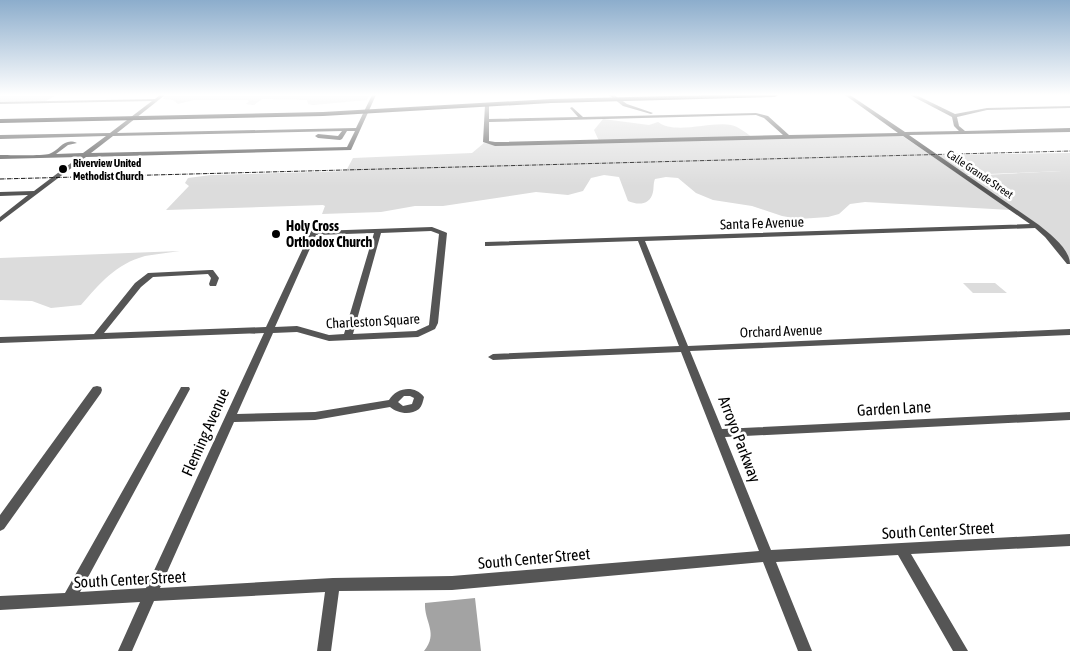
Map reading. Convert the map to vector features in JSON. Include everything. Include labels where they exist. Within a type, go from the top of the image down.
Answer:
[{"type":"street","points":[[0,220],[124,125]]},
{"type":"street","points":[[0,157],[350,149],[360,125]]},
{"type":"street","points":[[488,125],[486,142],[488,143],[1069,130]]},
{"type":"street","points":[[774,125],[788,137]]},
{"type":"street","name":"Calle Grande Street","points":[[891,125],[1037,226],[1048,235],[1070,262]]},
{"type":"street","points":[[957,125],[964,133]]},
{"type":"street","points":[[0,137],[359,129]]},
{"type":"street","points":[[318,136],[340,138],[345,130]]},
{"type":"street","points":[[1055,130],[1070,138]]},
{"type":"street","points":[[50,156],[68,144],[74,143]]},
{"type":"street","points":[[0,194],[35,193]]},
{"type":"street","name":"Santa Fe Avenue","points":[[488,244],[1037,226]]},
{"type":"street","name":"Charleston Square","points":[[0,340],[297,329],[322,337],[418,334],[428,331],[434,323],[443,233],[432,229],[378,231],[315,230]]},
{"type":"street","name":"Fleming Avenue","points":[[124,651],[315,230]]},
{"type":"street","points":[[348,337],[378,231]]},
{"type":"street","name":"Arroyo Parkway","points":[[641,239],[805,651]]},
{"type":"street","points":[[97,336],[138,285],[151,275],[210,272],[215,278],[212,284]]},
{"type":"street","name":"Orchard Avenue","points":[[493,357],[1070,332]]},
{"type":"street","points":[[69,599],[185,389]]},
{"type":"street","points":[[0,525],[96,390]]},
{"type":"street","points":[[230,418],[315,416],[392,403]]},
{"type":"street","name":"Garden Lane","points":[[719,433],[1070,416]]},
{"type":"street","name":"South Center Street","points":[[0,604],[333,586],[452,583],[767,556],[1070,540]]},
{"type":"street","points":[[901,549],[961,651]]},
{"type":"street","points":[[324,651],[333,586]]},
{"type":"shaded area","points":[[598,125],[664,125],[683,128],[732,125],[752,137],[599,141],[594,130]]},
{"type":"shaded area","points":[[901,135],[1011,210],[865,202],[850,204],[839,214],[828,217],[799,219],[782,216],[752,206],[713,200],[696,193],[678,178],[666,177],[655,179],[653,192],[649,200],[643,203],[635,203],[628,201],[619,177],[604,175],[591,178],[583,191],[568,195],[536,192],[443,206],[415,206],[381,212],[322,214],[325,206],[323,205],[166,210],[189,186],[185,183],[188,178],[211,175],[346,171],[353,158],[472,153],[484,143],[495,145]]},
{"type":"shaded area","points":[[1070,153],[1070,262],[1048,235],[965,176],[1062,171],[966,175],[936,155]]},
{"type":"shaded area","points":[[180,251],[145,256],[125,264],[109,275],[81,305],[51,308],[32,301],[0,300],[0,258]]},
{"type":"shaded area","points":[[963,283],[995,283],[1007,293],[973,293]]},
{"type":"shaded area","points":[[475,598],[481,651],[424,651],[428,645],[431,633],[425,603]]},
{"type":"railway","points":[[0,179],[1070,151]]},
{"type":"place","name":"Riverview United Methodist Church","points":[[63,169]]},
{"type":"place","name":"Holy Cross Orthodox Church","points":[[276,234]]}]
